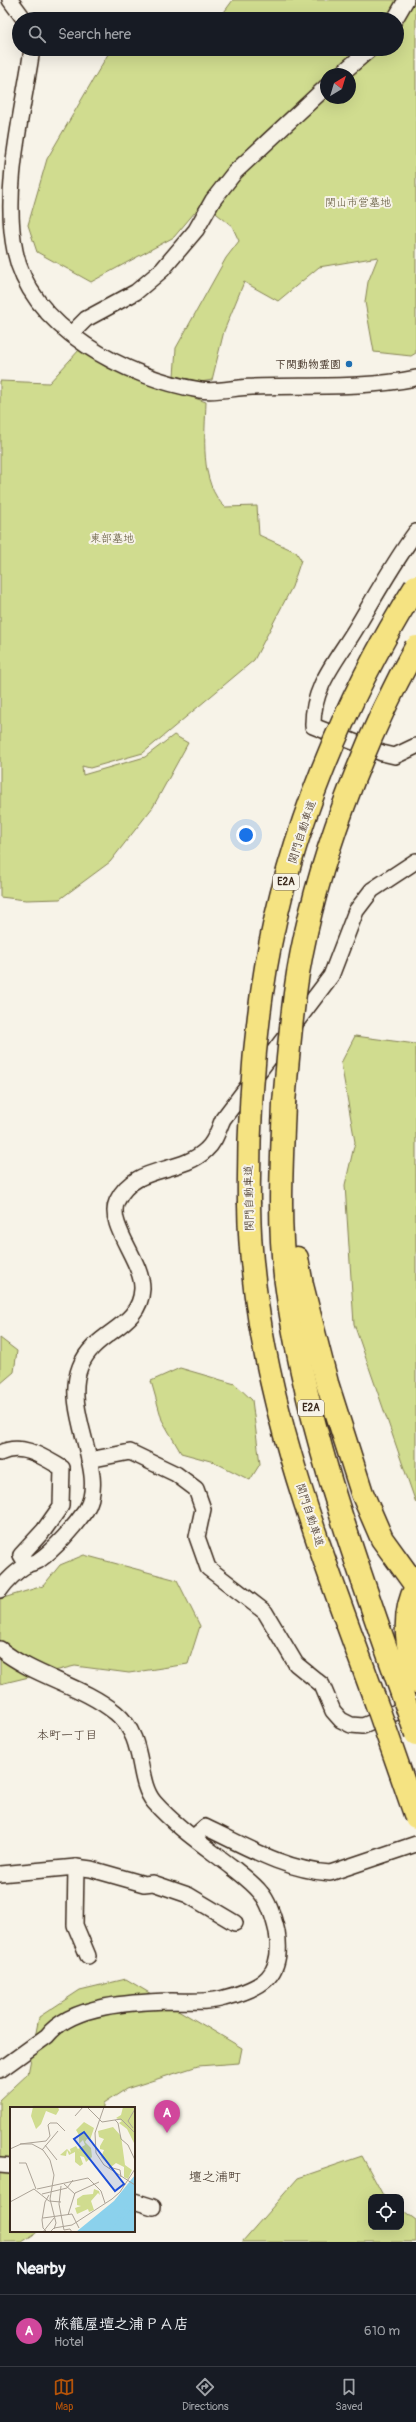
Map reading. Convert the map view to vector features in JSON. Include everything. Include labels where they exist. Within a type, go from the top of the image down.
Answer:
[{"type":"highway","name":"関門自動車道","points":[[416,586],[378,652],[351,706],[304,824],[280,903],[266,965],[257,1032],[251,1099],[249,1204],[254,1278],[261,1332],[276,1400],[314,1531],[416,1817]]},
{"type":"highway","name":"E2A","points":[[416,647],[380,720],[330,847],[312,908],[298,972],[284,1103],[282,1228],[285,1275],[292,1324],[321,1446],[340,1511],[410,1703],[416,1734]]},
{"type":"highway","points":[[284,1103],[292,1222],[302,1285],[327,1383],[357,1479],[373,1522],[415,1589],[407,1625],[416,1682]]},
{"type":"street","points":[[10,0],[19,12]]},
{"type":"street","points":[[399,12],[406,0]]},
{"type":"street","points":[[31,56],[20,128],[14,155],[11,192],[15,250],[27,287],[54,319],[71,334],[118,364],[174,384],[212,392],[251,387],[352,386],[416,378]]},
{"type":"street","points":[[348,68],[362,56]]},
{"type":"street","points":[[71,334],[86,319],[136,292],[162,270],[196,230],[213,200],[235,172],[320,93]]},
{"type":"street","points":[[416,532],[389,570],[358,626],[333,663],[321,685],[313,710],[313,726],[382,753],[395,756],[416,746]]},
{"type":"street","points":[[0,1590],[27,1565],[38,1561],[53,1547],[86,1509],[91,1488],[89,1460],[77,1416],[75,1393],[79,1368],[89,1350],[97,1341],[130,1318],[137,1308],[142,1289],[139,1269],[116,1221],[115,1206],[118,1200],[126,1186],[138,1178],[183,1164],[194,1159],[210,1146],[218,1136],[224,1119],[331,976],[356,911],[372,890],[416,861]]},
{"type":"street","points":[[0,1453],[11,1448],[37,1453],[62,1468],[61,1506],[44,1530],[21,1555],[27,1565]]},
{"type":"street","points":[[89,1460],[130,1452],[176,1474],[196,1489],[202,1509],[198,1530],[198,1542],[208,1568],[265,1612],[296,1664],[322,1685],[333,1711],[341,1720],[351,1725],[363,1726],[410,1703]]},
{"type":"street","points":[[0,1649],[117,1714],[135,1738],[148,1789],[153,1801],[194,1837],[249,1881],[264,1897],[276,1926],[280,1958],[269,1977],[248,1990],[223,1999],[127,2004],[104,2007],[76,2015],[53,2028],[47,2036],[0,2070]]},
{"type":"street","points":[[194,1837],[206,1827],[285,1864],[315,1872],[330,1872],[416,1844]]},
{"type":"street","points":[[0,1874],[76,1867],[99,1870],[144,1884],[154,1883],[188,1895],[235,1923]]},
{"type":"street","points":[[76,1867],[75,1925],[88,1956]]},
{"type":"street","points":[[0,2165],[10,2166]]},
{"type":"street","points":[[135,2201],[153,2207]]},
{"type":"green space","name":"関山市営墓地","points":[[233,0],[416,0],[416,353],[411,356],[374,352],[365,302],[368,282],[378,257],[319,267],[278,301],[244,282],[224,331],[212,380],[201,382],[174,376],[176,348],[226,258],[239,241],[232,226],[207,206],[206,199],[174,237],[91,282],[37,252],[28,225],[47,159],[107,56],[404,56],[404,12],[224,12]]},
{"type":"green space","name":"東部墓地","points":[[80,349],[106,367],[206,402],[205,458],[211,485],[217,497],[225,507],[257,506],[259,535],[296,552],[301,560],[292,587],[254,660],[143,753],[90,768],[82,766],[83,775],[145,757],[174,735],[188,743],[153,807],[110,862],[60,899],[26,900],[0,897],[0,381],[49,383]]},
{"type":"green space","points":[[355,1036],[416,1044],[416,1503],[354,1324],[345,1185],[355,1142],[341,1063]]},
{"type":"green space","points":[[0,1338],[17,1351],[14,1372],[0,1384]]},
{"type":"green space","points":[[180,1368],[235,1384],[252,1400],[260,1464],[250,1480],[214,1462],[181,1453],[162,1420],[151,1381]]},
{"type":"green space","points":[[84,1555],[177,1580],[200,1626],[188,1664],[129,1673],[75,1666],[0,1684],[0,1599],[43,1586],[60,1565]]},
{"type":"green space","points":[[126,1979],[242,2048],[239,2063],[198,2066],[126,2089],[103,2104],[103,2107],[10,2107],[10,2232],[37,2232],[22,2242],[0,2242],[0,2100],[28,2074],[39,2017],[80,1990]]},
{"type":"green space","points":[[362,2156],[382,2194],[368,2194],[368,2230],[404,2230],[404,2211],[416,2220],[416,2242],[242,2242],[298,2178]]},
{"type":"place","name":"下関動物霊園","points":[[349,364]]},
{"type":"place","name":"旅籠屋壇之浦ＰＡ店","points":[[167,2133]]},
{"type":"district","name":"本町一丁目","points":[[67,1735]]},
{"type":"district","name":"壇之浦町","points":[[215,2177]]}]
